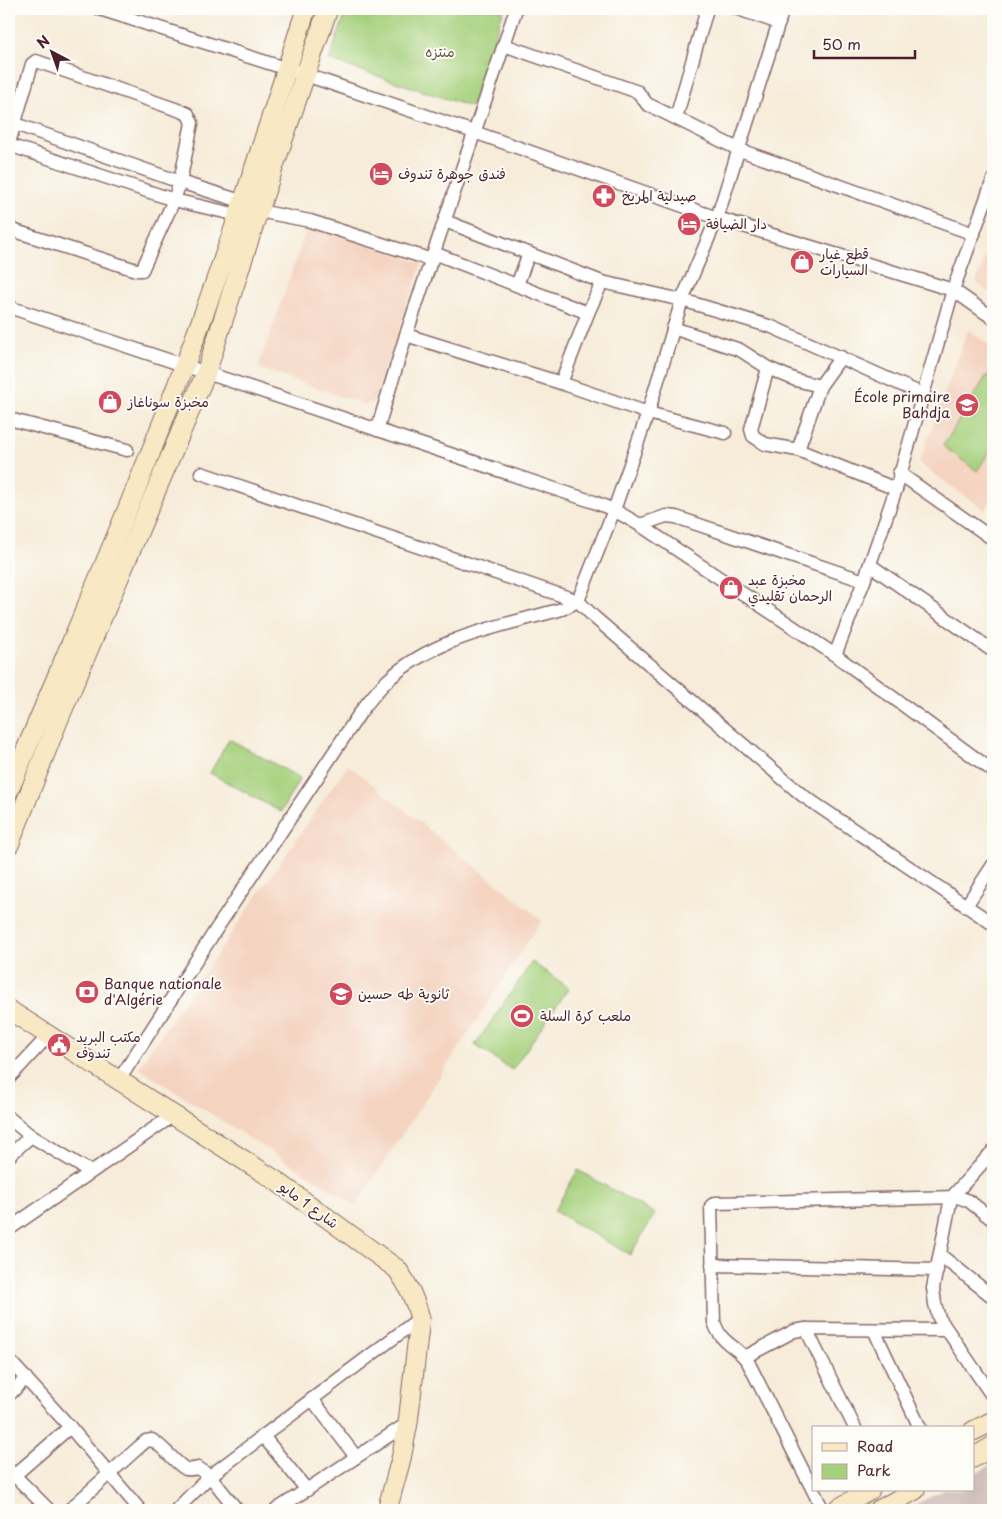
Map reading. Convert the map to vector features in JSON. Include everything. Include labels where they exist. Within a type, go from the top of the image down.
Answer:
[{"type":"street","points":[[9,844],[66,703],[206,372],[253,211],[287,70],[306,9]]},
{"type":"street","points":[[9,790],[185,366],[253,211],[306,75],[328,9]]},
{"type":"street","points":[[377,430],[406,334],[446,221],[516,9]]},
{"type":"street","points":[[676,118],[707,9]]},
{"type":"street","points":[[738,9],[779,23]]},
{"type":"street","points":[[119,1080],[217,928],[362,710],[387,680],[414,660],[445,644],[562,609],[578,601],[614,510],[648,413],[682,300],[717,218],[783,9]]},
{"type":"street","points":[[107,10],[474,132],[717,218],[953,290],[993,318]]},
{"type":"street","points":[[504,45],[638,92],[647,104],[740,150],[974,234]]},
{"type":"street","points":[[9,229],[139,271],[144,268],[174,200],[180,182],[192,123],[188,114],[36,60],[32,64],[12,125],[9,144],[174,200],[310,220],[433,256],[517,285],[588,313]]},
{"type":"street","points":[[12,125],[180,182],[253,211]]},
{"type":"street","points":[[835,655],[870,565],[896,489],[953,290],[993,180]]},
{"type":"street","points":[[446,221],[602,282],[682,300],[772,327],[922,394]]},
{"type":"street","points":[[517,285],[529,253]]},
{"type":"street","points":[[561,383],[602,282]]},
{"type":"street","points":[[9,308],[206,372],[614,510],[640,525],[835,655],[993,771]]},
{"type":"street","points":[[673,328],[740,350],[768,368],[796,380],[820,386]]},
{"type":"street","points":[[406,334],[561,383],[648,413],[725,433]]},
{"type":"street","points":[[798,450],[820,386],[841,357]]},
{"type":"street","points":[[768,368],[751,429],[753,436],[766,444],[798,450],[896,489]]},
{"type":"street","points":[[9,419],[127,450]]},
{"type":"street","points":[[202,472],[578,601],[594,617],[802,795],[993,924]]},
{"type":"street","points":[[900,473],[993,539]]},
{"type":"street","points":[[640,525],[666,516],[676,517],[864,581]]},
{"type":"street","points":[[870,565],[993,651]]},
{"type":"street","points":[[966,906],[993,866]]},
{"type":"street","name":"شارع 1 مايو","points":[[9,1010],[172,1116],[275,1180],[397,1269],[407,1282],[417,1305],[420,1318],[408,1423],[401,1459],[387,1510]]},
{"type":"street","points":[[9,1078],[48,1036]]},
{"type":"street","points":[[9,1229],[172,1116]]},
{"type":"street","points":[[9,1118],[31,1136],[91,1172]]},
{"type":"street","points":[[9,1156],[31,1136]]},
{"type":"street","points":[[993,1151],[951,1198],[933,1288],[939,1318],[993,1397]]},
{"type":"street","points":[[812,1488],[745,1357],[721,1338],[717,1332],[714,1322],[711,1206],[715,1203],[958,1197],[969,1201],[993,1220]]},
{"type":"street","points":[[940,1255],[993,1297]]},
{"type":"street","points":[[712,1264],[936,1270]]},
{"type":"street","points":[[176,1510],[210,1476],[420,1318]]},
{"type":"street","points":[[745,1357],[794,1331],[806,1329],[947,1330]]},
{"type":"street","points":[[806,1329],[854,1426]]},
{"type":"street","points":[[874,1330],[919,1426]]},
{"type":"street","points":[[9,1360],[70,1427],[140,1510]]},
{"type":"street","points":[[9,1394],[26,1378]]},
{"type":"street","points":[[312,1399],[356,1457]]},
{"type":"street","points":[[974,1431],[993,1421]]},
{"type":"street","points":[[276,1510],[408,1423]]},
{"type":"street","points":[[49,1510],[11,1475],[70,1427]]},
{"type":"street","points":[[263,1436],[307,1490]]},
{"type":"street","points":[[69,1510],[146,1441],[152,1440],[159,1444],[184,1468],[190,1470],[198,1468],[210,1476],[237,1510]]},
{"type":"street","points":[[974,1457],[993,1446]]},
{"type":"street","points":[[814,1492],[823,1510]]},
{"type":"street","points":[[836,1510],[867,1492]]},
{"type":"street","points":[[879,1510],[911,1492]]},
{"type":"shaded area","points":[[308,225],[422,263],[375,401],[365,405],[258,368]]},
{"type":"shaded area","points":[[993,234],[993,295],[976,283]]},
{"type":"shaded area","name":"École primaire Bahdja","points":[[968,330],[993,348],[993,498],[985,510],[919,463]]},
{"type":"shaded area","name":"ثانوية طه حسين","points":[[348,765],[542,920],[356,1205],[138,1068]]},
{"type":"shaded area","points":[[993,1464],[993,1510],[905,1510],[940,1492],[974,1492],[974,1474]]},
{"type":"green space","name":"منتزه","points":[[347,9],[504,9],[471,107],[329,60]]},
{"type":"green space","points":[[987,375],[993,380],[993,446],[977,471],[943,446]]},
{"type":"green space","points":[[229,739],[300,778],[281,812],[210,773]]},
{"type":"green space","name":"ملعب كرة السلة","points":[[532,962],[569,988],[512,1070],[475,1045]]},
{"type":"green space","points":[[578,1170],[655,1214],[630,1255],[554,1211]]},
{"type":"place","name":"فندق جوهرة تندوف","points":[[381,174]]},
{"type":"place","name":"صيدلية المريخ","points":[[604,196]]},
{"type":"place","name":"دار الضيافة","points":[[689,224]]},
{"type":"place","name":"قطع غيار السيارات","points":[[802,262]]},
{"type":"place","name":"مخبزة سوناغاز","points":[[110,402]]},
{"type":"place","name":"École primaire Bahdja","points":[[967,405]]},
{"type":"place","name":"مخبزة عبد الرحمان تقليدي","points":[[731,588]]},
{"type":"place","name":"Banque nationale d'Algérie","points":[[87,992]]},
{"type":"place","name":"ثانوية طه حسين","points":[[341,994]]},
{"type":"place","name":"ملعب كرة السلة","points":[[522,1016]]},
{"type":"place","name":"مكتب البريد تندوف","points":[[59,1045]]}]
